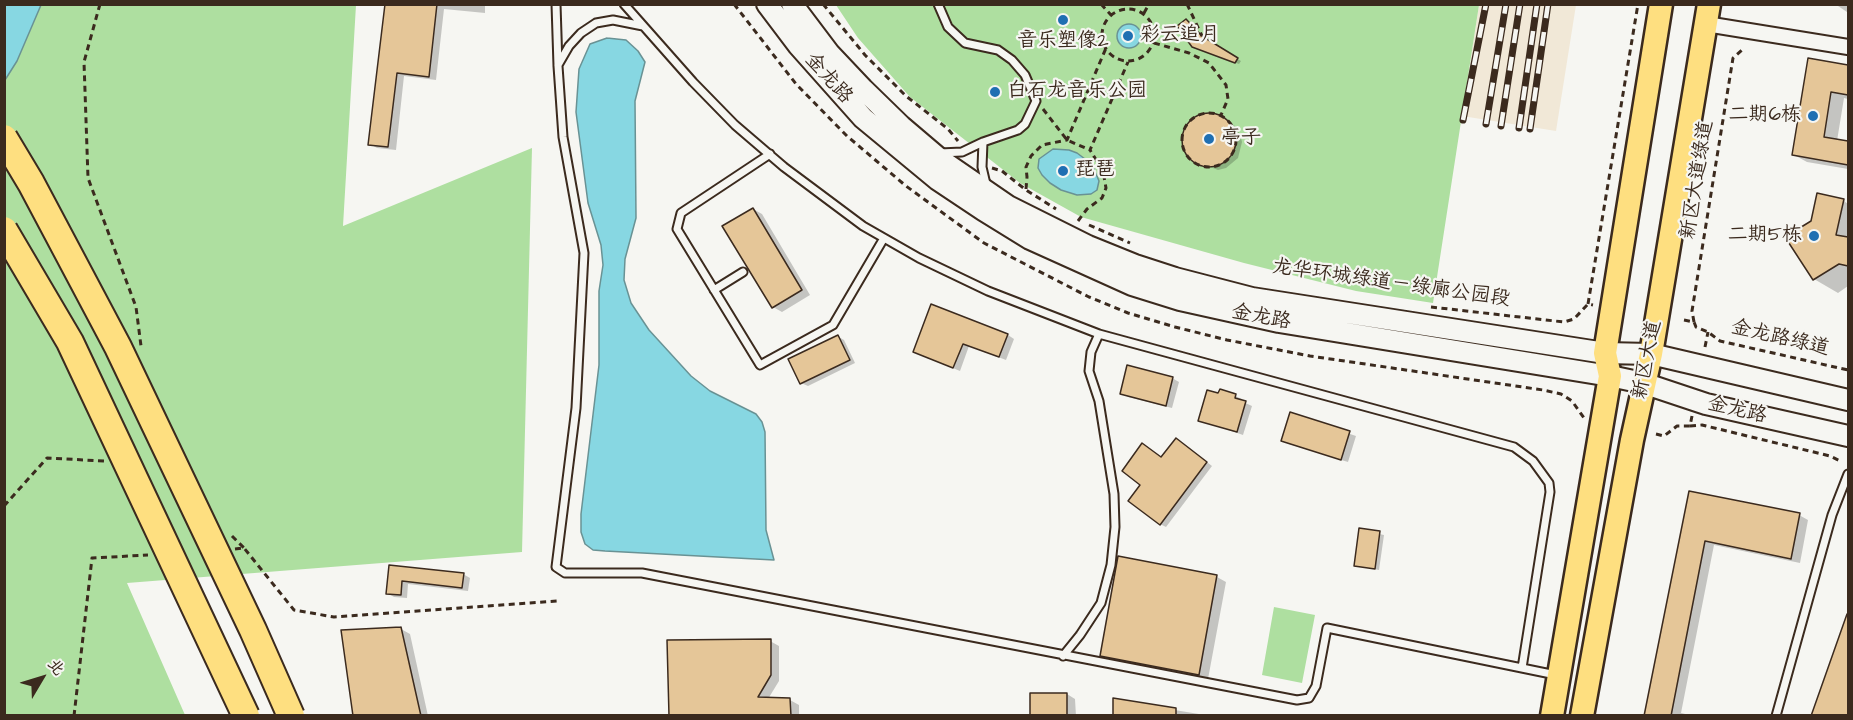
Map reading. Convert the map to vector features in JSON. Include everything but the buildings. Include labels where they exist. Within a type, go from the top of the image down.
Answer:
[{"type":"highway","points":[[4,138],[31,183],[118,346],[253,630],[291,716]]},
{"type":"highway","points":[[4,230],[70,342],[246,716]]},
{"type":"main road","name":"金龙路","points":[[767,4],[798,45],[863,117],[938,180],[1030,239],[1132,285],[1233,313],[1610,376],[1643,383],[1706,404],[1848,436]]},
{"type":"main road","name":"金龙路","points":[[792,4],[863,89],[931,151],[994,196],[1049,228],[1135,265],[1212,289],[1286,304],[1605,353],[1651,354],[1848,400]]},
{"type":"main road","name":"新区大道","points":[[1552,716],[1610,376],[1605,353],[1661,4]]},
{"type":"main road","name":"新区大道","points":[[1582,716],[1643,383],[1651,354],[1708,14]]},
{"type":"street","points":[[1708,14],[1848,47]]},
{"type":"lane","points":[[556,4],[563,137],[584,253],[576,408],[556,567],[565,573],[642,573],[1297,700],[1309,698],[1316,686],[1327,628],[1559,676]]},
{"type":"lane","points":[[624,4],[735,125],[863,226],[919,258],[988,291],[1099,334],[1514,447],[1533,461],[1549,483],[1550,492],[1522,668]]},
{"type":"lane","points":[[931,151],[962,152],[982,142],[1018,130],[1025,124],[1036,101],[1026,75],[1012,60],[998,51],[965,43],[948,27],[938,4]]},
{"type":"lane","points":[[558,66],[569,46],[581,33],[596,23],[613,20],[643,26]]},
{"type":"lane","points":[[982,142],[981,157],[984,178],[994,196]]},
{"type":"lane","points":[[770,154],[681,213],[676,229],[760,366],[832,325],[884,238]]},
{"type":"lane","points":[[714,290],[744,272]]},
{"type":"lane","points":[[1063,656],[1101,603],[1111,565],[1115,527],[1114,494],[1099,400],[1089,371],[1091,352],[1099,334]]},
{"type":"lane","points":[[1776,716],[1832,515],[1848,474]]},
{"type":"path","points":[[823,4],[865,55],[906,96],[948,129],[960,145]]},
{"type":"path","points":[[1101,4],[1111,15]]},
{"type":"path","points":[[1143,14],[1149,4]]},
{"type":"path","points":[[1187,4],[1202,36]]},
{"type":"path","points":[[1563,330],[1564,322],[1574,319],[1591,304],[1638,4]]},
{"type":"path","points":[[1128,9],[1143,14],[1153,27],[1154,43],[1144,56],[1128,62],[1111,55],[1106,48],[1102,31],[1111,15],[1128,9]]},
{"type":"path","points":[[1154,43],[1190,53],[1209,63],[1226,85],[1228,99],[1221,115]]},
{"type":"path","points":[[1067,140],[1106,48]]},
{"type":"path","name":"新区大道绿道","points":[[1694,322],[1692,311],[1733,58],[1743,48]]},
{"type":"path","points":[[1090,150],[1128,62]]},
{"type":"path","points":[[1036,101],[1067,140],[1090,150],[1103,171],[1106,188],[1102,198],[1087,209],[1078,221]]},
{"type":"path","points":[[1203,113],[1221,115],[1234,129],[1236,138],[1232,154],[1219,165],[1210,167],[1194,162],[1188,156],[1182,140],[1183,131],[1194,117],[1203,113]]},
{"type":"path","points":[[1026,190],[1028,177],[1026,167],[1031,156],[1042,146],[1067,140]]},
{"type":"path","points":[[988,167],[1002,171],[1057,210]]},
{"type":"path","points":[[1088,225],[1136,245]]},
{"type":"path","name":"龙华环城绿道－绿廊公园段","points":[[1423,306],[1564,322]]},
{"type":"path","points":[[1684,320],[1694,322]]},
{"type":"path","name":"金龙路绿道","points":[[1694,322],[1696,327],[1720,341],[1848,370]]},
{"type":"path","points":[[1705,346],[1708,332]]},
{"type":"path","points":[[1690,426],[1692,416]]},
{"type":"path","points":[[1656,434],[1664,436],[1677,426],[1702,425],[1830,456],[1842,462]]},
{"type":"path","points":[[233,549],[244,548],[294,610],[334,617],[558,602]]},
{"type":"path","points":[[74,716],[92,558],[151,554]]},
{"type":"shaded area","points":[[1479,5],[1576,5],[1556,131],[1462,116]]},
{"type":"green space","points":[[41,5],[356,5],[343,226],[532,148],[522,552],[127,583],[185,715],[5,715],[4,80],[17,61]]},
{"type":"green space","points":[[836,5],[1479,5],[1433,303],[1356,291],[1244,263],[1081,217],[1020,183],[910,97],[858,38]]},
{"type":"green space","points":[[1274,607],[1315,615],[1302,683],[1262,675]]},
{"type":"water","points":[[5,4],[41,5],[17,61],[5,80]]},
{"type":"water","points":[[1129,24],[1137,28],[1141,36],[1137,44],[1129,48],[1121,44],[1117,36],[1121,28]]},
{"type":"water","points":[[607,38],[626,40],[638,51],[645,62],[635,101],[636,218],[625,259],[624,280],[631,303],[649,330],[691,376],[710,391],[756,414],[762,422],[765,432],[766,530],[774,560],[593,550],[585,544],[581,532],[581,514],[599,365],[599,291],[603,265],[601,245],[588,203],[576,112],[579,69],[590,44]]},
{"type":"water","points":[[1053,149],[1069,150],[1089,162],[1099,181],[1097,190],[1091,194],[1077,195],[1061,190],[1050,183],[1038,168],[1039,159]]},
{"type":"railway","points":[[1463,120],[1486,4]]},
{"type":"railway","points":[[1486,124],[1506,4]]},
{"type":"railway","points":[[1501,126],[1520,4]]},
{"type":"railway","points":[[1519,128],[1537,4]]},
{"type":"railway","points":[[1530,129],[1548,4]]},
{"type":"place","name":"音乐塑像2","points":[[1063,20]]},
{"type":"place","name":"彩云追月","points":[[1128,36]]},
{"type":"place","name":"白石龙音乐公园","points":[[995,92]]},
{"type":"place","name":"二期6栋","points":[[1813,116]]},
{"type":"place","name":"亭子","points":[[1209,139]]},
{"type":"place","name":"琵琶","points":[[1063,171]]},
{"type":"place","name":"二期5栋","points":[[1814,236]]}]
